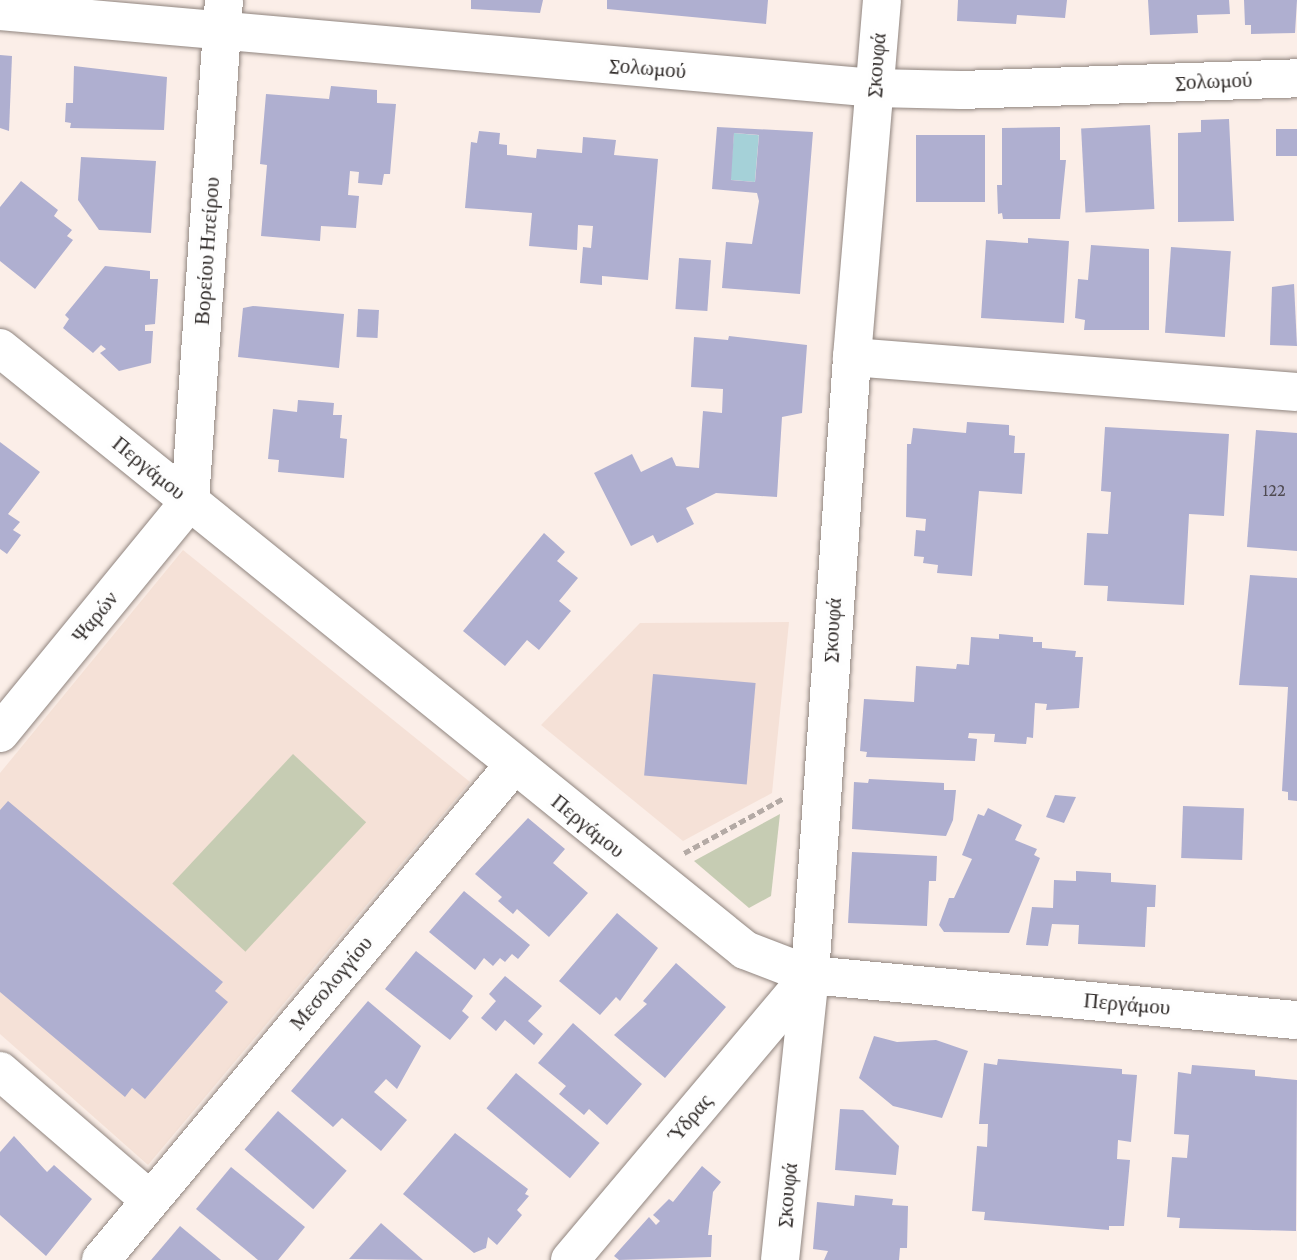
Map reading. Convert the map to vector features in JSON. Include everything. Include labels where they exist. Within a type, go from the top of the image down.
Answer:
[{"type":"street","name":"Σκουφά","points":[[780,1260],[810,975],[821,777],[852,357],[882,0]]},
{"type":"street","name":"Σολωμού","points":[[0,11],[223,15],[874,88],[961,90],[1297,78]]},
{"type":"street","name":"Βορείου Ηπείρου","points":[[190,501],[223,15]]},
{"type":"street","name":"Περγάμου","points":[[0,348],[513,766],[745,950],[810,975],[1297,1020]]},
{"type":"street","points":[[852,357],[1297,392]]},
{"type":"street","name":"Ψαρών","points":[[0,733],[190,501]]},
{"type":"street","name":"Μεσολογγίου","points":[[100,1260],[513,766]]},
{"type":"street","name":"Ύδρας","points":[[570,1260],[810,975]]},
{"type":"street","points":[[0,1071],[150,1200]]},
{"type":"path","points":[[648,874],[821,777]]},
{"type":"shaded area","points":[[183,550],[470,782],[148,1165],[0,1034],[0,773]]},
{"type":"shaded area","points":[[789,622],[772,793],[683,841],[541,725],[640,623]]},
{"type":"green space","points":[[293,754],[366,822],[245,952],[172,883]]},
{"type":"green space","points":[[780,814],[771,896],[749,908],[694,861]]},
{"type":"water","points":[[734,133],[759,135],[755,182],[730,180]]},
{"type":"building","points":[[471,0],[543,0],[540,13],[471,9]]},
{"type":"building","points":[[607,0],[768,0],[766,24],[607,9]]},
{"type":"building","points":[[958,0],[1067,0],[1065,18],[1017,15],[1016,24],[957,21]]},
{"type":"building","points":[[1148,0],[1229,0],[1230,14],[1197,15],[1198,33],[1150,35]]},
{"type":"building","points":[[1244,0],[1297,0],[1295,33],[1251,34],[1251,25],[1245,25]]},
{"type":"building","points":[[0,55],[12,56],[9,131],[0,128]]},
{"type":"building","points":[[74,66],[167,77],[164,130],[70,128],[71,123],[65,122],[66,103],[73,103]]},
{"type":"building","points":[[331,86],[377,90],[377,103],[396,104],[390,174],[384,174],[382,185],[358,183],[359,172],[350,171],[348,195],[359,196],[356,228],[321,226],[320,241],[261,236],[267,165],[260,164],[266,94],[329,99]]},
{"type":"building","points":[[1229,119],[1234,221],[1178,222],[1178,133],[1201,132],[1201,120]]},
{"type":"building","points":[[1150,125],[1154,209],[1085,212],[1081,129]]},
{"type":"building","points":[[717,127],[813,132],[800,294],[722,288],[726,242],[752,244],[759,201],[757,193],[712,189]],"holes":[[[734,133],[759,135],[755,182],[731,180]]]},
{"type":"building","points":[[1060,127],[1060,160],[1066,160],[1060,219],[1003,219],[1002,213],[998,214],[997,185],[1002,185],[1002,128]]},
{"type":"building","points":[[1276,129],[1297,129],[1297,156],[1276,156]]},
{"type":"building","points":[[479,131],[500,133],[499,144],[507,145],[507,155],[536,158],[537,149],[582,153],[583,137],[616,140],[614,155],[658,159],[648,280],[602,276],[602,285],[580,283],[583,247],[591,248],[593,226],[578,225],[577,250],[529,246],[532,213],[465,208],[471,142],[477,143]]},
{"type":"building","points":[[916,135],[985,135],[985,202],[916,202]]},
{"type":"building","points":[[81,157],[156,161],[151,233],[99,230],[78,200]]},
{"type":"building","points":[[21,181],[58,210],[54,216],[72,230],[67,236],[73,240],[35,289],[0,261],[0,207]]},
{"type":"building","points":[[1028,238],[1069,241],[1064,323],[981,318],[986,240],[1028,243]]},
{"type":"building","points":[[1091,245],[1149,249],[1149,330],[1084,330],[1085,320],[1075,318],[1078,279],[1088,280]]},
{"type":"building","points":[[1171,247],[1231,251],[1225,337],[1165,333]]},
{"type":"building","points":[[679,258],[711,260],[707,311],[675,309]]},
{"type":"building","points":[[105,266],[150,271],[150,279],[158,279],[155,324],[145,325],[145,331],[153,331],[151,363],[119,371],[100,353],[106,349],[101,345],[93,353],[63,328],[69,319],[65,315]]},
{"type":"building","points":[[1294,284],[1297,346],[1270,345],[1272,287]]},
{"type":"building","points":[[253,306],[344,314],[339,368],[238,357],[243,308]]},
{"type":"building","points":[[358,309],[379,310],[378,338],[357,337]]},
{"type":"building","points":[[729,336],[807,345],[802,413],[782,417],[777,497],[716,493],[686,508],[694,524],[657,543],[653,535],[631,546],[594,473],[632,454],[641,472],[672,457],[676,466],[699,468],[703,411],[722,413],[723,389],[691,387],[694,337],[728,340]]},
{"type":"building","points":[[298,400],[334,403],[333,415],[342,415],[340,438],[347,439],[344,478],[278,472],[279,460],[268,459],[273,409],[297,412]]},
{"type":"building","points":[[967,422],[1009,425],[1009,435],[1015,436],[1014,453],[1025,453],[1022,494],[979,491],[972,576],[937,573],[938,565],[923,563],[924,557],[914,556],[916,530],[925,531],[926,519],[906,517],[907,444],[911,444],[913,428],[966,433]]},
{"type":"building","points":[[1105,427],[1229,434],[1224,516],[1189,514],[1184,605],[1107,601],[1108,586],[1084,585],[1087,533],[1108,534],[1111,492],[1101,491]]},
{"type":"building","points":[[1256,430],[1297,433],[1297,551],[1247,547]]},
{"type":"building","points":[[0,442],[40,472],[8,514],[20,522],[13,530],[21,535],[7,554],[0,549]]},
{"type":"building","points":[[544,533],[565,552],[557,561],[578,578],[559,601],[571,611],[539,650],[527,640],[505,666],[463,631]]},
{"type":"building","points":[[1250,575],[1297,578],[1297,801],[1288,800],[1288,792],[1282,791],[1288,687],[1239,685]]},
{"type":"building","points":[[999,634],[1033,637],[1033,642],[1042,642],[1042,648],[1076,651],[1075,657],[1083,657],[1079,708],[1046,710],[1047,704],[1035,703],[1033,738],[1027,737],[1026,744],[994,742],[995,734],[969,733],[968,738],[977,739],[975,761],[866,757],[867,752],[860,751],[864,699],[914,702],[916,666],[956,669],[957,664],[969,665],[971,637],[999,639]]},
{"type":"building","points":[[653,674],[756,683],[747,785],[644,776]]},
{"type":"building","points":[[869,779],[944,783],[944,790],[956,790],[953,820],[946,836],[852,829],[854,782],[868,783]]},
{"type":"building","points":[[1055,795],[1076,797],[1064,823],[1046,817]]},
{"type":"building","points":[[8,801],[223,982],[215,991],[228,1002],[145,1099],[132,1088],[125,1097],[0,992],[0,810]]},
{"type":"building","points":[[1183,806],[1244,808],[1242,860],[1181,858]]},
{"type":"building","points":[[988,808],[1022,825],[1015,840],[1037,849],[1034,855],[1040,858],[1009,933],[944,932],[939,925],[949,898],[954,898],[972,859],[962,855],[978,814],[984,816]]},
{"type":"building","points":[[528,818],[565,849],[553,863],[588,893],[549,937],[517,909],[513,914],[498,901],[502,897],[475,874]]},
{"type":"building","points":[[852,852],[937,856],[936,881],[929,881],[927,926],[848,923]]},
{"type":"building","points":[[1076,871],[1111,873],[1111,882],[1156,885],[1155,907],[1147,907],[1145,947],[1078,944],[1079,925],[1052,924],[1048,946],[1026,945],[1032,907],[1053,908],[1054,880],[1076,881]]},
{"type":"building","points":[[464,891],[530,945],[518,959],[512,954],[505,962],[500,958],[493,966],[484,958],[475,970],[429,932]]},
{"type":"building","points":[[617,913],[658,948],[620,1001],[616,997],[600,1015],[559,981]]},
{"type":"building","points":[[416,951],[473,996],[462,1011],[469,1017],[450,1040],[385,989]]},
{"type":"building","points":[[676,963],[726,1007],[665,1078],[614,1035],[647,1004],[643,1001]]},
{"type":"building","points":[[505,976],[542,1006],[528,1021],[543,1034],[534,1045],[505,1020],[496,1031],[481,1018],[496,1001],[489,994]]},
{"type":"building","points":[[368,1001],[421,1046],[397,1089],[386,1079],[374,1092],[407,1120],[381,1151],[342,1118],[333,1127],[291,1091]]},
{"type":"building","points":[[573,1023],[642,1084],[607,1125],[589,1109],[584,1115],[559,1094],[566,1086],[538,1063]]},
{"type":"building","points":[[874,1036],[897,1042],[936,1040],[968,1051],[942,1118],[893,1106],[859,1078]]},
{"type":"building","points":[[998,1059],[1122,1069],[1122,1074],[1137,1075],[1131,1142],[1118,1140],[1117,1159],[1130,1160],[1124,1226],[1109,1226],[1109,1230],[984,1220],[985,1212],[972,1211],[977,1146],[987,1147],[988,1124],[979,1124],[984,1063],[997,1065]]},
{"type":"building","points":[[1192,1065],[1255,1070],[1255,1076],[1297,1080],[1296,1231],[1179,1228],[1180,1218],[1167,1217],[1172,1157],[1187,1158],[1189,1135],[1174,1134],[1178,1072],[1191,1074]]},
{"type":"building","points":[[516,1073],[599,1143],[570,1178],[486,1108]]},
{"type":"building","points":[[840,1109],[863,1110],[899,1146],[896,1175],[835,1170]]},
{"type":"building","points":[[278,1111],[347,1171],[313,1209],[245,1149]]},
{"type":"building","points":[[455,1133],[528,1189],[525,1194],[529,1196],[517,1210],[522,1215],[497,1245],[488,1237],[486,1248],[474,1253],[403,1194]]},
{"type":"building","points":[[14,1136],[47,1172],[54,1165],[92,1199],[46,1256],[0,1215],[0,1152]]},
{"type":"building","points":[[702,1166],[721,1182],[713,1192],[708,1235],[712,1235],[711,1257],[619,1260],[614,1256],[649,1217],[656,1225],[660,1221],[653,1215],[669,1199],[673,1202]]},
{"type":"building","points":[[231,1167],[305,1227],[278,1260],[258,1260],[196,1209]]},
{"type":"building","points":[[855,1195],[893,1199],[892,1205],[908,1206],[907,1248],[900,1248],[899,1260],[824,1260],[828,1251],[813,1249],[817,1202],[854,1206]]},
{"type":"building","points":[[381,1223],[423,1260],[349,1259]]},
{"type":"building","points":[[180,1226],[221,1260],[151,1260]]}]
